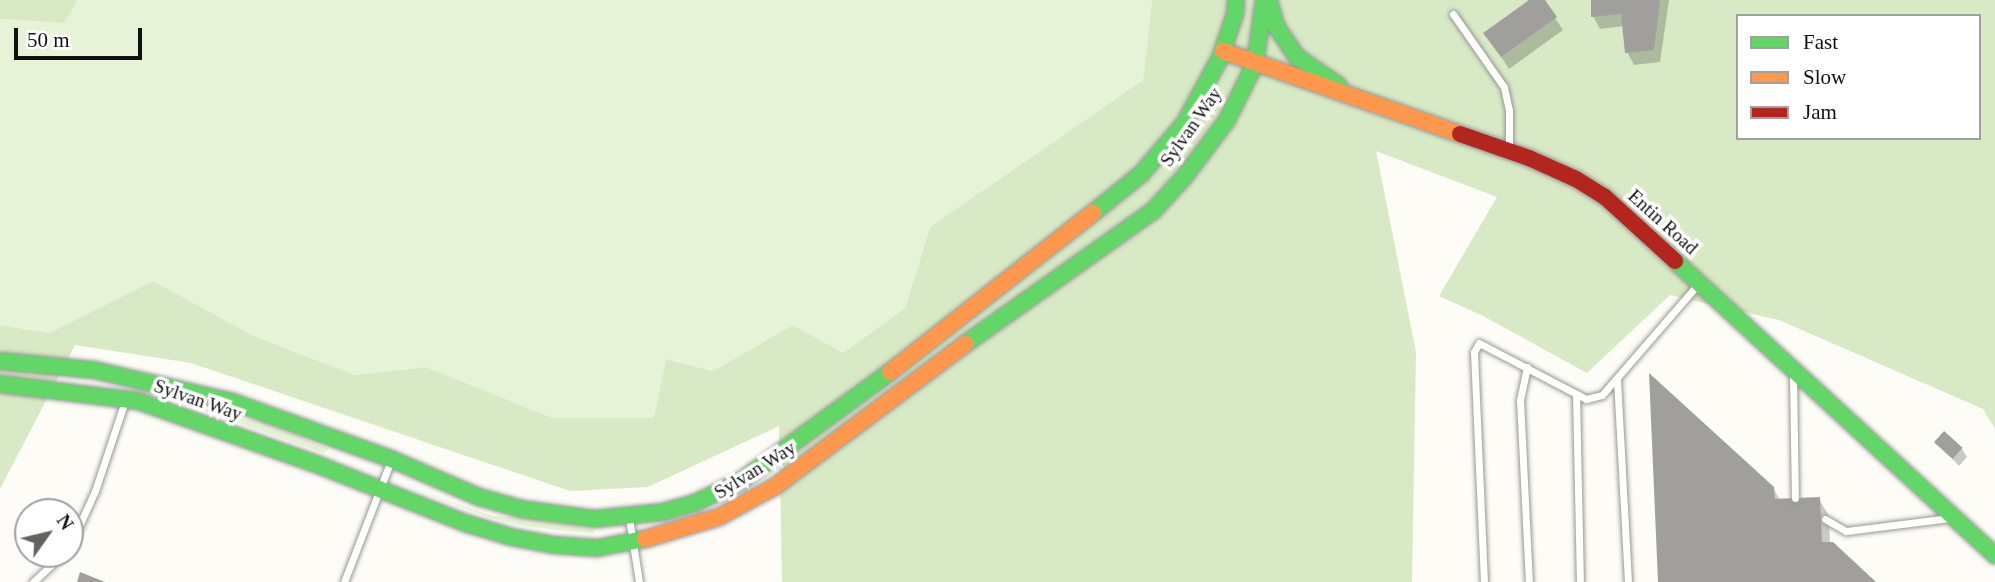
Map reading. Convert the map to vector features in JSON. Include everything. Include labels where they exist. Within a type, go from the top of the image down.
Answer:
[{"type":"street","name":"Sylvan Way","points":[[0,361],[56,365],[132,377],[233,402],[391,459],[479,497],[521,509],[594,519],[629,517],[697,502],[741,481],[882,378],[1022,272],[1141,174],[1184,124],[1205,89],[1223,51],[1235,14],[1236,0]]},
{"type":"street","name":"Sylvan Way","points":[[0,384],[125,400],[225,430],[465,523],[511,537],[573,548],[632,543],[719,517],[754,499],[1031,296],[1153,211],[1214,139],[1255,64],[1264,0]]},
{"type":"street","points":[[1269,0],[1276,26],[1297,57],[1357,99]]},
{"type":"street","name":"Entin Road","points":[[1223,51],[1509,152],[1576,179],[1605,197],[1995,555]]},
{"type":"street","points":[[882,378],[897,396]]},
{"type":"lane","points":[[1453,15],[1504,87],[1509,110],[1509,152]]},
{"type":"lane","points":[[1484,582],[1474,352],[1479,343],[1586,399],[1602,395],[1699,283]]},
{"type":"lane","points":[[1527,367],[1520,400],[1529,582]]},
{"type":"lane","points":[[1793,371],[1795,498]]},
{"type":"lane","points":[[84,515],[95,491],[132,377]]},
{"type":"lane","points":[[1617,379],[1628,582]]},
{"type":"lane","points":[[1576,394],[1580,582]]},
{"type":"lane","points":[[344,582],[391,459]]},
{"type":"lane","points":[[629,517],[639,582]]},
{"type":"lane","points":[[1825,519],[1846,531],[1954,518]]},
{"type":"lane","points":[[33,582],[48,568]]},
{"type":"green space","points":[[0,0],[78,0],[64,23],[0,19]]},
{"type":"green space","points":[[78,0],[1152,0],[1143,80],[930,227],[905,308],[843,353],[793,325],[713,371],[666,359],[655,418],[553,418],[426,367],[355,375],[254,336],[153,281],[49,333],[0,325],[0,19],[64,23]]},
{"type":"green space","points":[[1152,0],[1995,0],[1995,429],[1983,409],[1779,320],[1670,295],[1587,373],[1483,316],[1439,296],[1497,197],[1376,151],[1416,352],[1412,582],[782,582],[779,426],[648,487],[570,491],[191,363],[75,345],[0,489],[0,325],[49,333],[153,281],[254,336],[355,375],[426,367],[553,418],[654,418],[666,359],[713,371],[793,325],[843,353],[905,308],[930,227],[1143,80]]},
{"type":"green space","points":[[172,399],[237,418],[264,422],[329,449],[323,453]]},
{"type":"green space","points":[[423,492],[492,516],[530,517],[595,531],[563,531],[519,525],[491,518]]},
{"type":"building","points":[[1529,0],[1545,0],[1557,17],[1501,57],[1483,33]]},
{"type":"building","points":[[1591,0],[1660,0],[1654,50],[1625,53],[1621,14],[1591,17]]},
{"type":"building","points":[[1649,373],[1774,487],[1775,499],[1820,497],[1822,542],[1833,542],[1876,582],[1658,582]]},
{"type":"building","points":[[1944,431],[1963,448],[1953,459],[1934,442]]},
{"type":"building","points":[[80,572],[105,582],[77,582]]},
{"type":"traffic: fast","points":[[1093,213],[1141,174],[1184,124],[1220,58],[1235,14],[1236,0]]},
{"type":"traffic: fast","points":[[965,344],[1153,211],[1185,176],[1227,120],[1255,64],[1264,0]]},
{"type":"traffic: fast","points":[[1269,0],[1276,26],[1297,57],[1339,86]]},
{"type":"traffic: fast","points":[[1675,261],[1995,555]]},
{"type":"traffic: fast","points":[[0,361],[94,370],[233,402],[391,459],[479,497],[521,509],[594,519],[663,512],[697,502],[741,481],[890,372]]},
{"type":"traffic: fast","points":[[0,384],[138,401],[316,464],[465,523],[511,537],[554,545],[597,548],[645,539]]},
{"type":"traffic: slow","points":[[1223,51],[1460,134]]},
{"type":"traffic: slow","points":[[890,372],[1093,213]]},
{"type":"traffic: slow","points":[[645,539],[719,517],[774,487],[965,344]]},
{"type":"traffic: jam","points":[[1460,134],[1529,158],[1576,179],[1605,197],[1675,261]]}]
